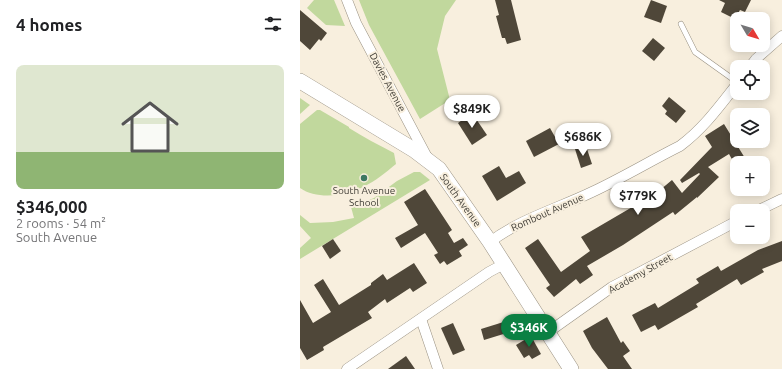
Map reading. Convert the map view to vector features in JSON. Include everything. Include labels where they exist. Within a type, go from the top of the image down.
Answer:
[{"type":"street","name":"Davies Avenue","points":[[347,0],[356,23],[430,162]]},
{"type":"street","points":[[755,60],[782,36]]},
{"type":"street","name":"South Avenue","points":[[300,81],[414,150],[438,169],[490,242],[547,333],[572,369]]},
{"type":"street","name":"Rombout Avenue","points":[[490,242],[502,233],[544,212],[592,192],[680,146],[693,137],[708,121],[730,92]]},
{"type":"street","points":[[770,205],[782,199]]},
{"type":"street","name":"Academy Street","points":[[547,333],[612,287],[730,225]]},
{"type":"street","points":[[347,369],[489,272],[504,264]]},
{"type":"street","points":[[421,319],[438,369]]},
{"type":"lane","points":[[681,24],[695,52],[730,78]]},
{"type":"green space","points":[[314,0],[334,0],[345,26],[326,25],[307,8]]},
{"type":"green space","points":[[359,0],[456,0],[445,16],[437,49],[450,100],[420,119],[369,25]]},
{"type":"green space","points":[[300,98],[310,105],[300,114]]},
{"type":"green space","points":[[317,110],[320,110],[360,135],[394,153],[396,164],[368,185],[348,193],[323,195],[307,192],[300,188],[300,124]]},
{"type":"green space","points":[[414,172],[420,172],[430,180],[300,259],[300,248],[311,238],[300,226],[300,215],[310,223],[333,222],[354,218],[351,207],[374,198],[397,181]]},
{"type":"building","points":[[495,0],[511,0],[521,40],[507,44],[505,38],[502,38],[496,16],[499,15]]},
{"type":"building","points":[[651,0],[667,6],[661,23],[644,17]]},
{"type":"building","points":[[719,0],[751,0],[745,12],[740,10],[739,12],[730,12],[730,16],[721,12],[725,3]]},
{"type":"building","points":[[300,10],[327,33],[321,41],[319,39],[310,50],[300,41]]},
{"type":"building","points":[[653,38],[665,48],[654,61],[642,51]]},
{"type":"building","points":[[669,97],[686,111],[676,123],[665,114],[667,111],[662,106]]},
{"type":"building","points":[[472,113],[487,135],[472,145],[458,123]]},
{"type":"building","points":[[724,124],[730,134],[730,148],[739,148],[744,156],[730,156],[729,154],[708,167],[719,177],[697,198],[675,215],[673,212],[623,245],[587,266],[593,275],[580,284],[576,279],[554,297],[546,288],[550,285],[525,248],[538,239],[561,272],[590,251],[581,237],[634,206],[629,198],[642,191],[648,200],[672,180],[682,193],[700,174],[699,173],[682,183],[680,180],[712,147],[705,136]]},
{"type":"building","points":[[550,128],[559,144],[534,157],[526,141]]},
{"type":"building","points":[[586,146],[592,164],[581,168],[575,149]]},
{"type":"building","points":[[499,166],[506,178],[519,171],[526,183],[497,201],[482,176]]},
{"type":"building","points":[[425,189],[452,230],[448,233],[454,243],[463,238],[468,245],[459,251],[462,256],[447,265],[444,261],[440,264],[434,255],[438,253],[425,233],[401,248],[395,238],[418,225],[404,202]]},
{"type":"building","points":[[333,239],[341,251],[330,259],[322,246]]},
{"type":"building","points":[[782,241],[782,261],[762,269],[764,272],[741,285],[737,279],[696,304],[698,307],[658,330],[655,325],[641,332],[632,315],[655,303],[658,308],[699,283],[696,279],[718,266],[721,271],[758,250]]},
{"type":"building","points":[[414,263],[427,283],[413,292],[410,288],[387,303],[385,299],[368,312],[372,318],[323,347],[324,350],[307,360],[300,348],[300,300],[313,323],[331,312],[314,285],[323,279],[339,305],[371,285],[371,283],[383,274],[387,280]]},
{"type":"building","points":[[607,317],[621,343],[623,341],[630,351],[623,356],[632,369],[608,369],[592,348],[583,331]]},
{"type":"building","points":[[510,320],[513,331],[484,340],[481,329]]},
{"type":"building","points":[[453,323],[465,350],[453,355],[441,328]]},
{"type":"building","points":[[531,336],[541,354],[532,359],[529,355],[524,358],[516,345]]},
{"type":"building","points":[[406,356],[415,369],[388,369]]},
{"type":"place","name":"South Avenue School","points":[[364,178]]}]
